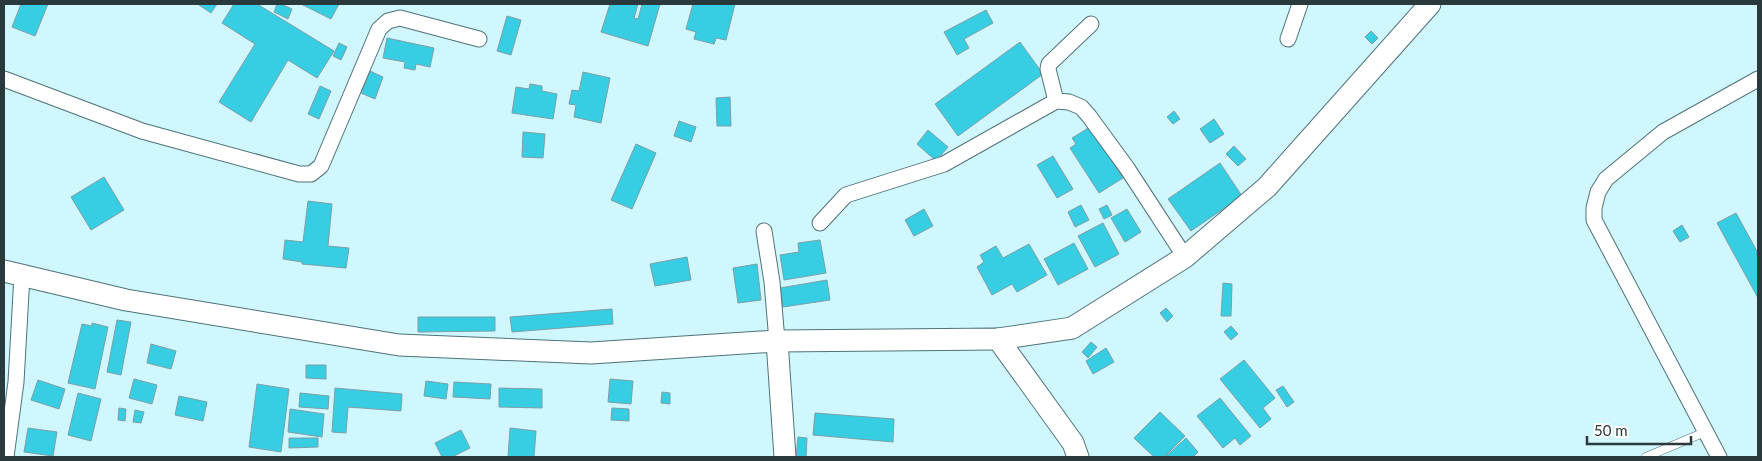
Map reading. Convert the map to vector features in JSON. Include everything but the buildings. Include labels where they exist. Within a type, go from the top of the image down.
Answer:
[{"type":"main road","points":[[13,273],[126,300],[399,345],[591,353],[778,341],[998,340],[1072,328],[1185,257],[1267,187],[1430,4]]},
{"type":"main road","points":[[998,340],[1076,450],[1092,457]]},
{"type":"main road","points":[[778,341],[785,457]]},
{"type":"street","points":[[1288,39],[1300,4]]},
{"type":"street","points":[[4,79],[142,131],[299,174],[311,174],[321,166],[379,29],[388,21],[400,18],[479,38]]},
{"type":"street","points":[[1056,101],[1048,69],[1049,64],[1091,24]]},
{"type":"street","points":[[1719,457],[1594,220],[1594,208],[1598,192],[1606,179],[1663,132],[1758,79]]},
{"type":"street","points":[[820,223],[846,196],[944,164],[1056,101],[1069,102],[1081,107],[1089,116],[1127,168],[1185,257]]},
{"type":"street","points":[[764,231],[778,341]]},
{"type":"street","points":[[6,457],[16,382],[13,273]]},
{"type":"lane","points":[[1646,457],[1706,432]]}]
